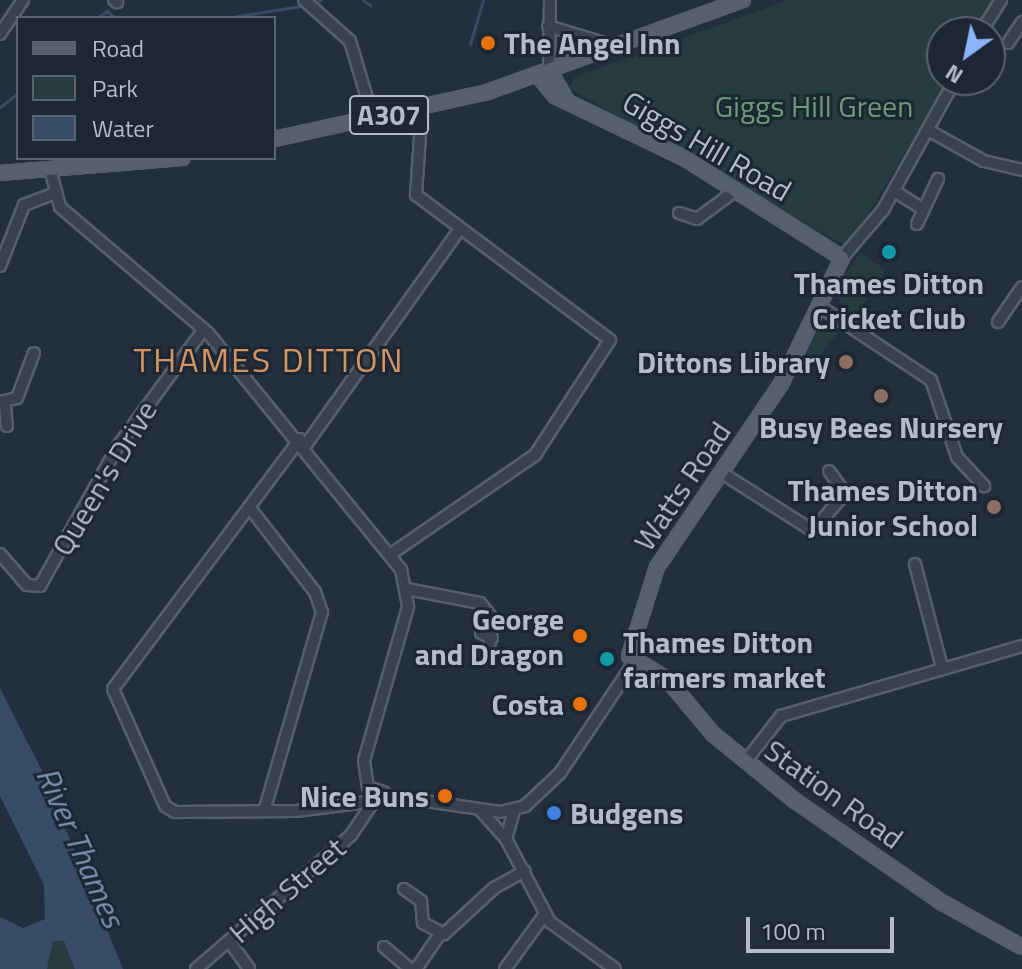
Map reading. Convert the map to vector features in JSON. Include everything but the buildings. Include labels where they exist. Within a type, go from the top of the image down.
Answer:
[{"type":"main road","name":"A307","points":[[276,139],[422,107],[543,72],[743,0]]},
{"type":"main road","name":"Giggs Hill Road","points":[[543,72],[566,99],[736,190],[842,258]]},
{"type":"main road","points":[[0,173],[158,160]]},
{"type":"main road","name":"Watts Road","points":[[633,664],[630,645],[651,579],[781,384],[842,258]]},
{"type":"main road","name":"Station Road","points":[[633,664],[667,679],[746,761],[931,896],[1022,947]]},
{"type":"street","points":[[0,34],[23,0]]},
{"type":"street","points":[[304,0],[350,41],[373,118]]},
{"type":"street","points":[[543,72],[550,0]]},
{"type":"street","points":[[1008,43],[1022,22]]},
{"type":"street","points":[[548,26],[614,46]]},
{"type":"street","points":[[842,258],[894,191],[946,96]]},
{"type":"street","points":[[391,554],[535,455],[610,345],[604,330],[416,195],[422,107]]},
{"type":"street","points":[[928,130],[984,161],[1022,170]]},
{"type":"street","points":[[50,169],[53,194],[204,329],[303,443],[391,554],[407,589],[405,628],[364,760],[369,803]]},
{"type":"street","points":[[917,224],[938,179]]},
{"type":"street","points":[[679,213],[697,219],[736,190]]},
{"type":"street","points":[[894,191],[923,209]]},
{"type":"street","points":[[0,266],[24,205],[53,194]]},
{"type":"street","points":[[384,795],[369,803],[264,811],[168,809],[114,694],[116,679],[303,443],[460,229]]},
{"type":"street","points":[[998,322],[1022,287]]},
{"type":"street","points":[[819,306],[931,380],[957,457],[984,486]]},
{"type":"street","name":"Queen's Drive","points":[[0,554],[27,585],[40,586],[110,457],[204,329]]},
{"type":"street","points":[[7,426],[3,404],[17,398],[34,353]]},
{"type":"street","points":[[722,473],[813,531],[845,493],[829,471]]},
{"type":"street","points":[[250,508],[315,592],[322,612],[264,811]]},
{"type":"street","points":[[915,564],[942,668]]},
{"type":"street","points":[[407,589],[480,603],[493,619],[491,643],[481,633]]},
{"type":"street","points":[[746,761],[781,716],[1022,646]]},
{"type":"street","points":[[368,787],[384,795],[480,810],[514,811],[549,788],[633,664]]},
{"type":"street","name":"High Street","points":[[196,969],[351,835],[369,803]]},
{"type":"street","points":[[480,810],[506,839],[545,914],[561,934],[615,969]]},
{"type":"street","points":[[506,839],[514,811]]},
{"type":"street","points":[[416,969],[440,934],[525,871]]},
{"type":"street","points":[[404,889],[421,901],[423,923],[440,934]]},
{"type":"street","points":[[505,969],[545,914]]},
{"type":"street","points":[[229,941],[249,969]]},
{"type":"street","points":[[384,947],[410,969]]},
{"type":"green space","name":"Giggs Hill Green","points":[[788,0],[994,0],[984,16],[926,16],[926,96],[939,96],[848,247],[569,88],[575,77]]},
{"type":"green space","points":[[860,253],[886,270],[854,318],[833,293]]},
{"type":"green space","points":[[821,323],[831,323],[838,333],[812,365],[800,358]]},
{"type":"green space","points":[[53,941],[65,941],[75,969],[47,969]]},
{"type":"water","points":[[0,688],[41,769],[123,969],[75,969],[64,941],[53,941],[47,969],[0,969],[0,917],[23,928],[45,919],[44,885],[0,796]]},
{"type":"waterway","points":[[317,2],[321,0]]},
{"type":"waterway","points":[[363,0],[370,5]]},
{"type":"waterway","points":[[470,44],[483,0]]},
{"type":"waterway","points":[[238,16],[301,6]]},
{"type":"waterway","points":[[99,16],[107,11],[113,16]]},
{"type":"waterway","points":[[0,107],[16,95]]},
{"type":"place","name":"The Angel Inn","points":[[488,43]]},
{"type":"place","name":"Thames Ditton Cricket Club","points":[[889,252]]},
{"type":"place","name":"Dittons Library","points":[[846,362]]},
{"type":"place","name":"Busy Bees Nursery","points":[[881,396]]},
{"type":"place","name":"Thames Ditton Junior School","points":[[994,507]]},
{"type":"place","name":"George and Dragon","points":[[580,636]]},
{"type":"place","name":"Thames Ditton farmers market","points":[[607,659]]},
{"type":"place","name":"Costa","points":[[580,704]]},
{"type":"place","name":"Nice Buns","points":[[445,796]]},
{"type":"place","name":"Budgens","points":[[554,813]]},
{"type":"district","name":"THAMES DITTON","points":[[269,360]]},
{"type":"water label","name":"River Thames","points":[[81,847]]}]
